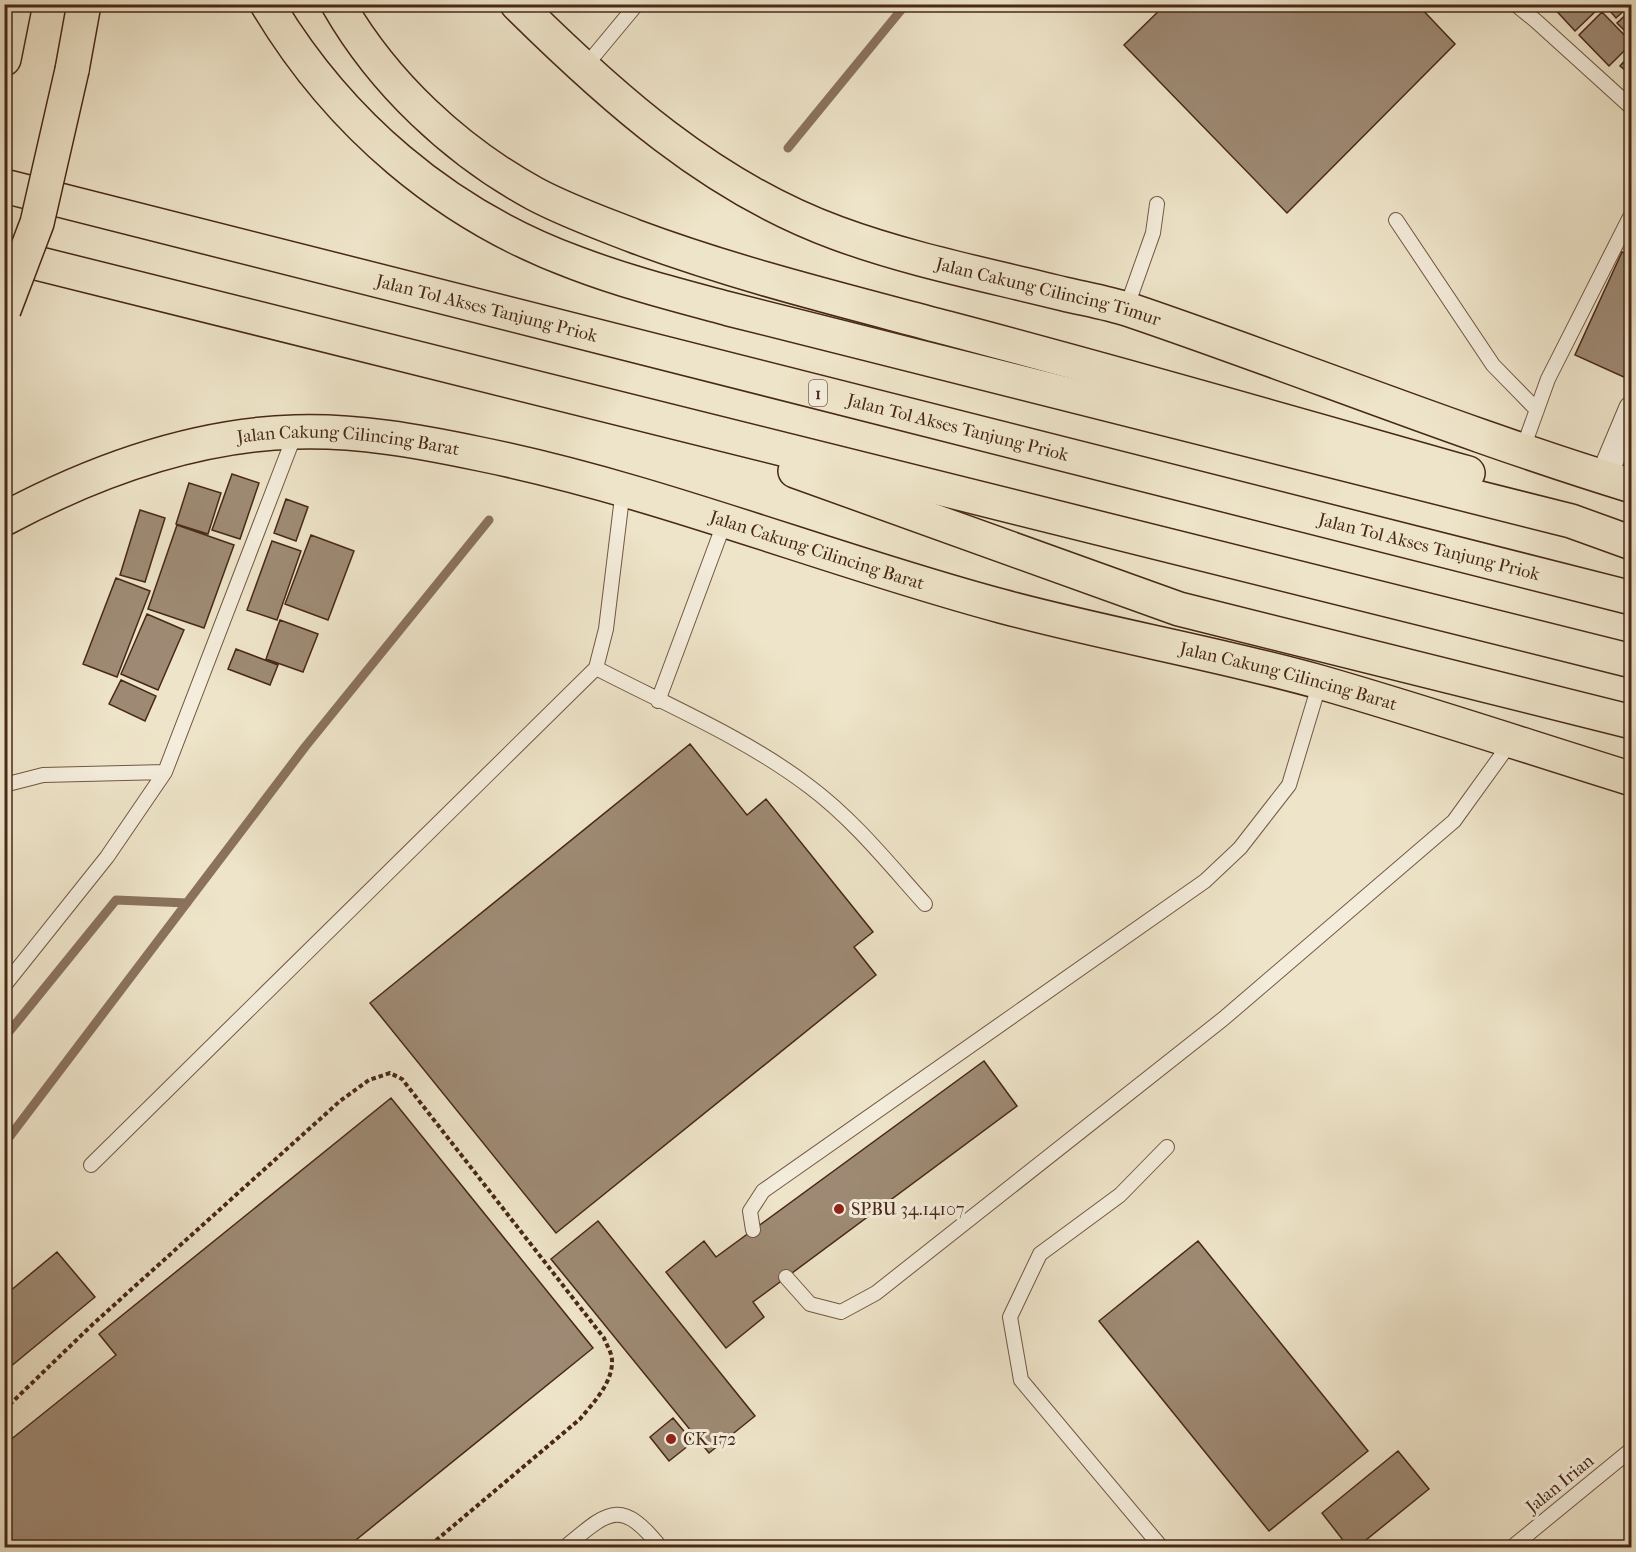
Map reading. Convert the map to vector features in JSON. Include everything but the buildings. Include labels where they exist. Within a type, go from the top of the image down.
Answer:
[{"type":"highway","points":[[5,57],[15,4]]},
{"type":"highway","points":[[4,310],[37,223],[72,70],[84,4]]},
{"type":"highway","points":[[267,4],[315,77],[384,149],[425,182],[473,214],[526,242],[574,263],[630,282],[772,321],[1571,521],[1632,543]]},
{"type":"highway","points":[[338,4],[386,73],[425,114],[480,158],[535,194],[595,221],[678,252],[758,277],[1071,361],[1632,519]]},
{"type":"highway","name":"Jalan Cakung Cilincing Timur","points":[[517,4],[583,69],[667,138],[756,196],[797,217],[837,234],[896,252],[1126,309],[1521,453],[1617,482]]},
{"type":"highway","name":"Jalan Tol Akses Tanjung Priok","points":[[4,186],[1632,598]]},
{"type":"highway","points":[[4,255],[1632,661]]},
{"type":"highway","points":[[4,273],[298,330]]},
{"type":"highway","points":[[626,410],[1179,609],[1632,722]]},
{"type":"highway","name":"Jalan Cakung Cilincing Barat","points":[[4,519],[74,485],[141,459],[251,435],[296,432],[351,433],[411,440],[518,462],[622,502],[721,532],[1001,606],[1320,682],[1632,779]]},
{"type":"street","points":[[1617,482],[1632,410]]},
{"type":"lane","points":[[583,69],[637,4]]},
{"type":"lane","points":[[1515,4],[1632,108]]},
{"type":"lane","points":[[1126,309],[1153,232],[1157,204]]},
{"type":"lane","points":[[1521,453],[1553,369],[1632,213]]},
{"type":"lane","points":[[1396,220],[1493,364],[1537,410]]},
{"type":"lane","points":[[4,986],[107,857],[165,772],[296,432]]},
{"type":"lane","points":[[91,1165],[596,668],[606,629],[622,502]]},
{"type":"lane","points":[[658,701],[721,532]]},
{"type":"lane","points":[[596,668],[736,741],[811,788],[857,829],[926,904]]},
{"type":"lane","points":[[753,1230],[750,1211],[764,1191],[1205,881],[1240,848],[1289,785],[1320,682]]},
{"type":"lane","points":[[786,1278],[810,1304],[841,1311],[876,1293],[1223,1019],[1454,821],[1485,782],[1511,741]]},
{"type":"lane","points":[[4,785],[43,775],[165,772]]},
{"type":"lane","points":[[1162,1548],[1021,1380],[1010,1317],[1040,1254],[1119,1195],[1167,1147]]},
{"type":"lane","name":"Jalan Irian","points":[[1511,1548],[1632,1449]]},
{"type":"lane","points":[[564,1548],[604,1516],[617,1514],[630,1516],[645,1527],[661,1548]]},
{"type":"path","points":[[4,1410],[93,1324],[340,1101],[369,1080],[390,1073],[402,1078],[424,1106],[604,1338],[613,1359],[610,1375],[601,1394],[580,1419],[427,1548]]},
{"type":"waterway","points":[[788,148],[906,4]]},
{"type":"waterway","points":[[4,1144],[305,747],[489,520]]},
{"type":"waterway","points":[[4,1038],[116,900],[187,903]]},
{"type":"place","name":"SPBU 34.14107","points":[[839,1209]]},
{"type":"place","name":"CK 172","points":[[671,1439]]}]
